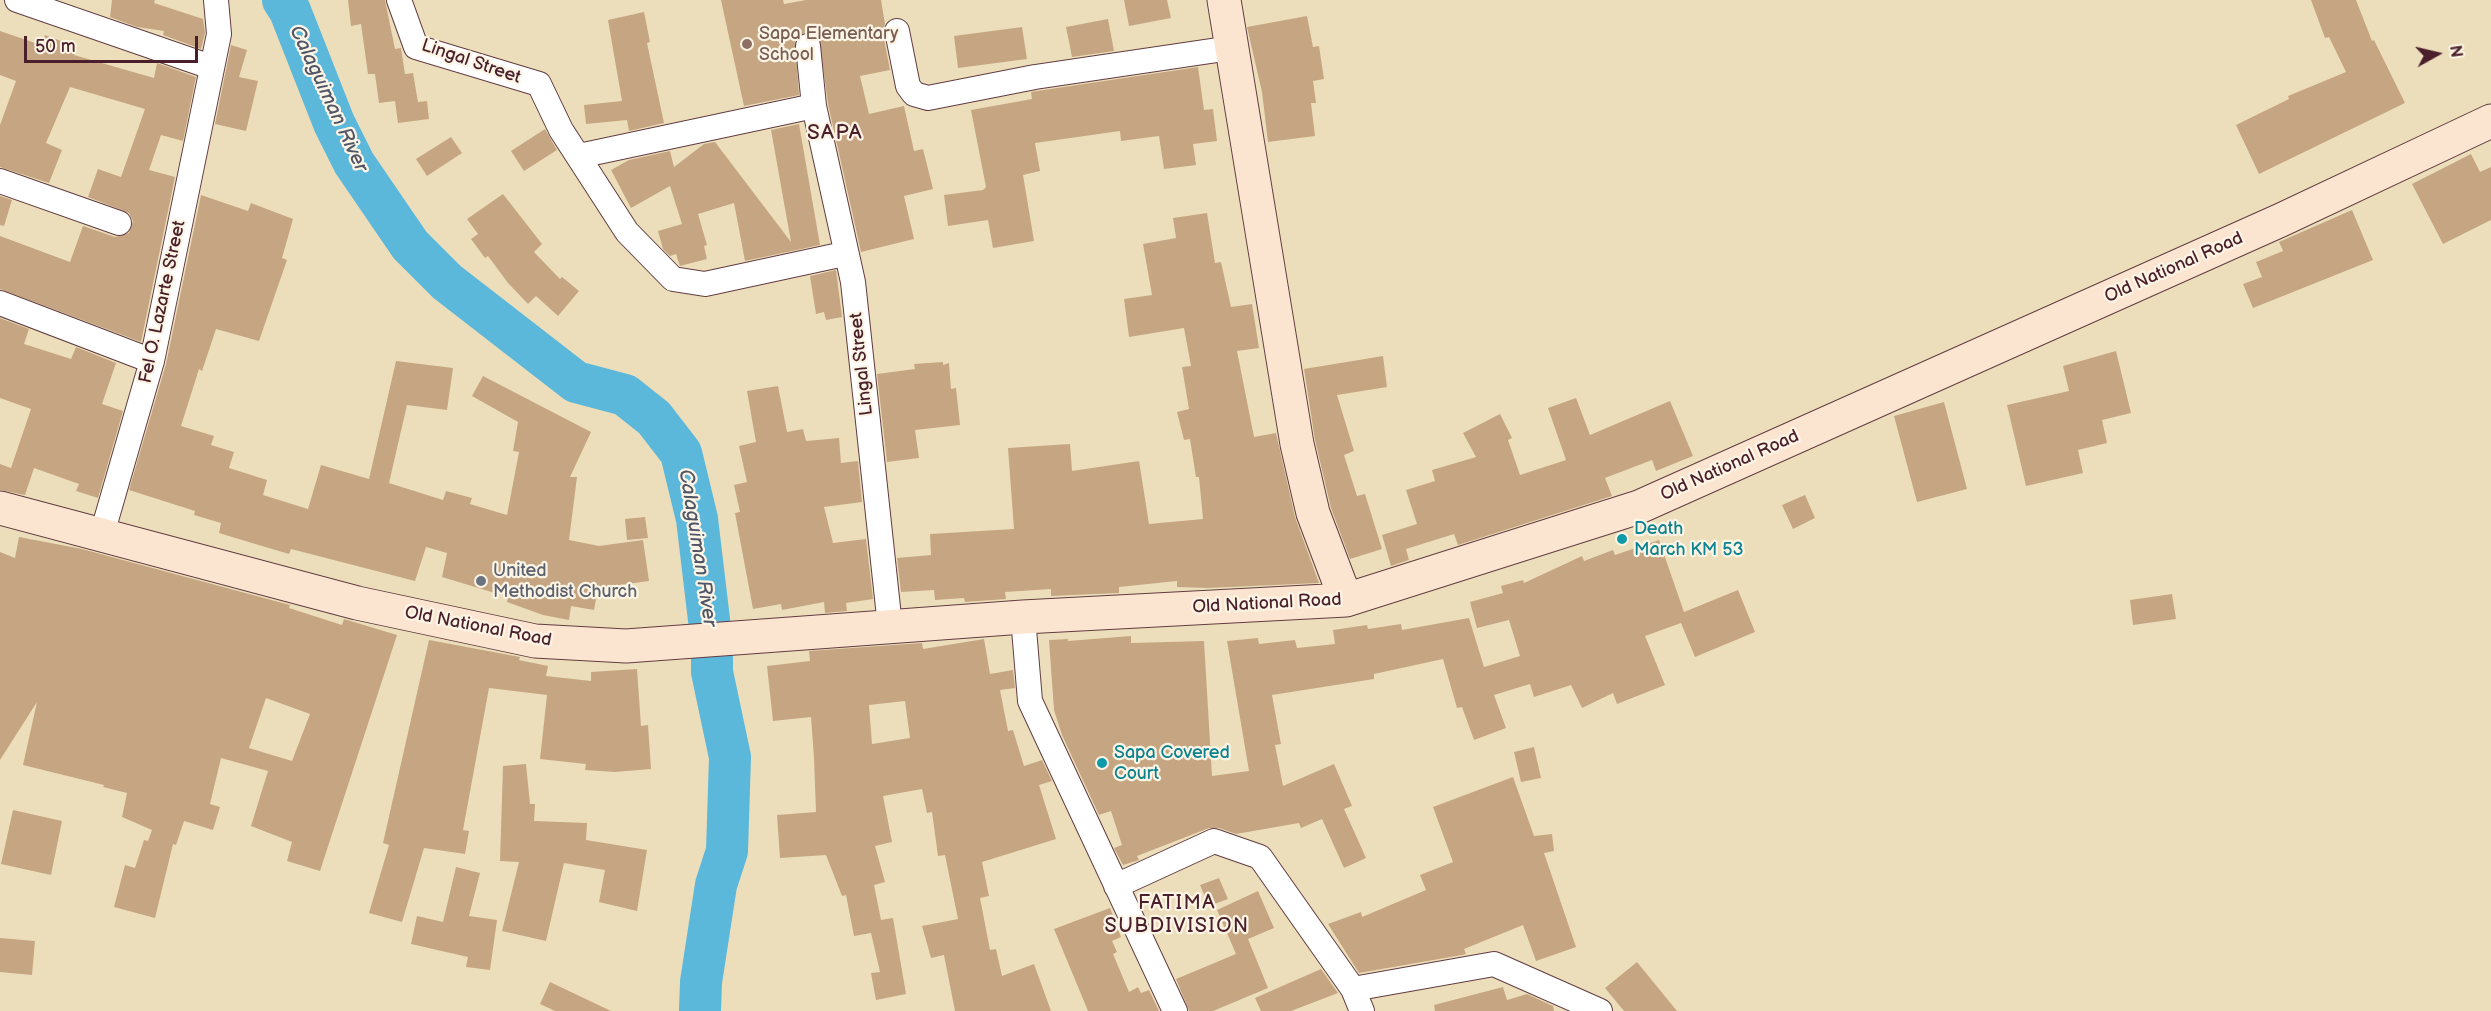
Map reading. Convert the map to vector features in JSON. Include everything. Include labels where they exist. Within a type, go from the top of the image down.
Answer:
[{"type":"main road","points":[[1224,0],[1297,444],[1313,513],[1346,600]]},
{"type":"main road","name":"Old National Road","points":[[0,508],[357,603],[463,628],[535,641],[626,646],[1023,617],[1346,600],[1639,507],[2281,220],[2491,121]]},
{"type":"street","points":[[17,0],[211,67]]},
{"type":"street","name":"Fel O. Lazarte Street","points":[[102,534],[152,361],[219,34],[216,0]]},
{"type":"street","name":"Lingal Street","points":[[399,0],[416,47],[539,84],[561,130],[579,156]]},
{"type":"street","points":[[897,31],[908,86],[914,94],[928,98],[1035,77],[1231,48]]},
{"type":"street","name":"Lingal Street","points":[[808,46],[814,106],[844,254],[853,282],[890,626]]},
{"type":"street","points":[[814,106],[579,156],[627,232],[673,279],[705,284],[844,254]]},
{"type":"street","points":[[0,182],[119,223]]},
{"type":"street","points":[[0,303],[152,361]]},
{"type":"street","points":[[1023,617],[1030,701],[1175,1011]]},
{"type":"street","points":[[1116,886],[1214,840],[1260,857],[1358,1000],[1494,964],[1600,1011]]},
{"type":"building","points":[[112,0],[155,0],[154,3],[203,19],[205,33],[201,49],[163,35],[164,31],[137,27],[110,17]]},
{"type":"building","points":[[348,0],[385,0],[395,49],[401,48],[405,74],[413,73],[418,102],[427,101],[429,119],[398,123],[395,101],[379,103],[375,74],[368,74],[361,24],[351,26]]},
{"type":"building","points":[[721,0],[783,0],[784,4],[806,0],[881,0],[885,24],[883,34],[890,70],[860,76],[869,114],[904,106],[914,151],[923,149],[933,189],[904,196],[914,239],[861,252],[828,104],[819,37],[806,32],[795,41],[799,95],[744,106]]},
{"type":"building","points":[[1124,0],[1167,0],[1171,18],[1129,26]]},
{"type":"building","points":[[2311,0],[2356,0],[2372,41],[2374,40],[2405,103],[2259,174],[2236,125],[2289,99],[2288,96],[2346,72],[2329,37],[2325,38]]},
{"type":"building","points":[[644,12],[650,42],[647,43],[664,123],[629,131],[627,120],[586,124],[584,105],[622,101],[608,20]]},
{"type":"building","points":[[1307,16],[1313,47],[1319,46],[1324,79],[1313,81],[1316,103],[1311,103],[1315,136],[1268,142],[1262,92],[1247,27]]},
{"type":"building","points":[[1108,19],[1114,51],[1072,57],[1066,27]]},
{"type":"building","points":[[1022,27],[1027,59],[958,68],[954,36]]},
{"type":"building","points":[[0,31],[41,45],[45,35],[77,47],[74,55],[154,78],[157,63],[196,77],[183,141],[161,135],[149,170],[175,177],[141,342],[0,289],[0,236],[70,262],[83,226],[115,237],[129,233],[133,221],[129,213],[88,197],[98,169],[121,177],[145,109],[70,87],[46,143],[62,150],[49,183],[0,167],[0,125],[16,81],[0,75]]},
{"type":"building","points":[[231,45],[247,50],[239,77],[258,81],[246,131],[215,124]]},
{"type":"building","points":[[1198,67],[1204,110],[1213,109],[1217,141],[1193,144],[1196,165],[1164,169],[1159,136],[1121,141],[1120,131],[1035,143],[1040,171],[1023,175],[1034,241],[993,248],[988,220],[948,226],[944,195],[983,190],[986,187],[971,110],[1032,99],[1031,92]]},
{"type":"building","points":[[799,124],[820,245],[745,261],[734,203],[698,214],[707,245],[704,246],[707,259],[680,266],[676,254],[670,256],[663,249],[658,231],[682,224],[670,186],[631,208],[611,170],[629,160],[670,151],[674,167],[704,144],[715,142],[791,242],[771,130]]},
{"type":"building","points":[[545,129],[557,150],[524,171],[511,151]]},
{"type":"building","points":[[451,137],[462,153],[427,176],[416,159]]},
{"type":"building","points":[[2471,154],[2480,172],[2491,167],[2491,220],[2443,244],[2412,184]]},
{"type":"building","points":[[503,194],[542,244],[534,252],[560,279],[562,277],[579,291],[558,316],[536,296],[528,304],[508,283],[488,256],[485,258],[471,239],[478,234],[467,219]]},
{"type":"building","points":[[201,195],[248,211],[251,203],[293,219],[282,258],[287,260],[259,341],[216,329],[202,371],[199,369],[181,426],[214,436],[211,445],[234,452],[229,468],[267,480],[263,495],[308,509],[321,465],[369,479],[396,361],[453,368],[447,410],[407,405],[389,483],[443,500],[446,491],[472,498],[470,504],[507,515],[519,452],[513,451],[518,422],[472,396],[483,376],[591,432],[570,477],[577,477],[569,540],[599,546],[643,540],[649,581],[598,588],[594,610],[571,606],[569,620],[543,615],[507,602],[508,597],[442,577],[447,553],[426,547],[415,581],[291,549],[289,554],[219,533],[221,523],[194,515],[195,511],[129,490],[166,364]]},
{"type":"building","points":[[0,196],[12,200],[4,226],[0,225]]},
{"type":"building","points":[[2352,210],[2373,260],[2253,308],[2243,284],[2262,277],[2256,262],[2283,251],[2279,242]]},
{"type":"building","points":[[1207,213],[1215,263],[1221,262],[1231,307],[1252,304],[1259,348],[1237,351],[1254,437],[1276,433],[1295,517],[1319,583],[1208,588],[1177,587],[1177,581],[1119,587],[1119,593],[1051,596],[1051,589],[1005,592],[1006,599],[965,602],[964,598],[935,600],[934,590],[901,592],[897,558],[931,555],[930,534],[1014,529],[1008,448],[1070,444],[1072,471],[1139,461],[1149,524],[1203,519],[1199,477],[1196,477],[1190,439],[1184,440],[1177,412],[1189,409],[1182,367],[1191,366],[1184,328],[1129,337],[1124,299],[1152,295],[1143,244],[1176,238],[1173,218]]},
{"type":"building","points":[[836,270],[842,317],[826,320],[824,312],[816,314],[810,276]]},
{"type":"building","points":[[0,318],[29,329],[24,344],[71,359],[76,347],[116,363],[102,404],[123,411],[98,498],[76,491],[79,484],[34,468],[25,495],[0,490],[0,464],[11,468],[31,409],[0,398]]},
{"type":"building","points":[[2116,351],[2131,413],[2102,420],[2107,443],[2078,450],[2083,473],[2026,486],[2007,405],[2069,391],[2063,366]]},
{"type":"building","points":[[1383,356],[1387,387],[1337,395],[1354,451],[1344,455],[1357,496],[1365,494],[1382,549],[1350,559],[1331,508],[1315,440],[1304,369]]},
{"type":"building","points":[[943,362],[943,365],[949,363],[951,389],[956,388],[960,425],[915,430],[919,458],[887,462],[877,374],[915,369],[914,364]]},
{"type":"building","points":[[778,386],[787,432],[803,429],[806,441],[839,438],[841,463],[858,461],[862,502],[824,507],[833,543],[866,539],[873,599],[846,603],[847,611],[825,613],[824,602],[782,610],[781,604],[753,609],[735,513],[740,512],[734,485],[747,482],[739,446],[756,442],[747,391]]},
{"type":"building","points":[[1576,398],[1590,435],[1670,401],[1693,456],[1656,471],[1652,460],[1605,478],[1612,496],[1458,545],[1454,534],[1406,549],[1409,560],[1391,566],[1382,535],[1417,524],[1406,490],[1435,481],[1432,470],[1476,457],[1463,433],[1500,414],[1512,438],[1508,440],[1520,475],[1566,460],[1548,408]]},
{"type":"building","points":[[1944,402],[1967,489],[1917,502],[1894,416]]},
{"type":"building","points":[[1805,495],[1815,518],[1793,529],[1782,505]]},
{"type":"building","points":[[645,517],[648,538],[627,540],[625,519]]},
{"type":"building","points":[[19,537],[82,549],[290,605],[289,608],[342,625],[344,619],[397,635],[320,871],[287,861],[292,842],[251,826],[268,771],[221,758],[210,804],[220,807],[213,830],[184,821],[176,845],[173,844],[155,918],[114,907],[125,865],[135,868],[144,840],[148,841],[152,830],[122,817],[127,793],[23,765],[37,702],[0,760],[0,552],[15,558]],"holes":[[[266,698],[310,714],[292,761],[249,748]]]},
{"type":"building","points":[[1659,540],[1684,612],[1738,590],[1755,632],[1695,657],[1681,623],[1645,636],[1665,685],[1617,704],[1613,693],[1582,708],[1571,685],[1534,697],[1530,684],[1494,695],[1506,728],[1474,740],[1462,707],[1457,708],[1443,659],[1374,674],[1374,679],[1272,695],[1281,744],[1275,745],[1283,786],[1334,764],[1352,806],[1344,809],[1366,858],[1344,868],[1322,819],[1301,828],[1299,823],[1236,834],[1219,828],[1209,828],[1137,856],[1139,860],[1123,865],[1114,848],[1122,845],[1111,811],[1099,815],[1062,735],[1054,710],[1049,640],[1068,639],[1068,641],[1131,636],[1131,643],[1204,641],[1212,776],[1249,771],[1227,641],[1258,638],[1259,644],[1295,640],[1297,648],[1335,644],[1333,630],[1367,625],[1368,629],[1401,624],[1402,630],[1469,618],[1484,667],[1520,656],[1509,620],[1477,628],[1470,602],[1503,593],[1501,586],[1523,580],[1524,583],[1582,556],[1584,561],[1613,550],[1615,555]]},
{"type":"building","points":[[2172,594],[2176,619],[2133,625],[2130,600]]},
{"type":"building","points":[[984,639],[990,674],[1013,670],[1015,688],[1000,690],[1008,731],[1013,730],[1024,766],[1042,760],[1052,781],[1039,785],[1056,839],[982,862],[989,896],[980,898],[990,950],[996,949],[1002,976],[1034,964],[1051,1011],[955,1011],[944,955],[931,958],[922,926],[958,919],[945,855],[938,856],[932,812],[927,813],[922,789],[883,796],[892,842],[875,846],[885,882],[874,885],[881,920],[893,918],[906,994],[876,1000],[871,973],[880,972],[871,933],[854,936],[846,895],[842,896],[826,855],[780,858],[777,815],[816,812],[814,758],[811,717],[773,721],[767,666],[810,661],[809,651],[922,643],[923,649]],"holes":[[[905,701],[910,738],[872,744],[869,705]]]},
{"type":"building","points":[[429,640],[520,657],[519,660],[548,666],[546,676],[591,681],[591,672],[637,669],[641,726],[648,725],[651,769],[615,772],[585,770],[586,764],[540,759],[547,695],[489,688],[463,830],[469,831],[465,854],[424,848],[402,922],[369,913],[389,845],[383,843]]},
{"type":"building","points":[[1534,747],[1541,778],[1521,782],[1514,752]]},
{"type":"building","points":[[526,764],[530,804],[535,804],[534,821],[587,823],[586,840],[647,850],[637,911],[599,902],[605,870],[564,863],[546,941],[502,931],[519,862],[500,861],[503,766]]},
{"type":"building","points":[[1513,777],[1534,836],[1552,834],[1554,851],[1544,853],[1576,947],[1536,961],[1523,925],[1464,949],[1466,954],[1359,973],[1328,924],[1361,912],[1362,917],[1426,890],[1420,875],[1453,862],[1433,807]]},
{"type":"building","points":[[13,810],[62,821],[51,875],[1,864]]},
{"type":"building","points":[[456,867],[480,873],[469,916],[497,920],[490,970],[466,967],[468,957],[411,944],[417,916],[443,922]]},
{"type":"building","points":[[1219,878],[1228,899],[1209,906],[1200,885]]},
{"type":"building","points":[[1258,891],[1274,928],[1248,939],[1268,988],[1213,1011],[1189,1011],[1176,979],[1236,954],[1217,910]]},
{"type":"building","points":[[1110,908],[1121,937],[1112,941],[1117,952],[1113,954],[1129,992],[1138,987],[1141,993],[1149,990],[1159,1011],[1088,1011],[1054,929]]},
{"type":"building","points":[[0,938],[35,941],[32,975],[0,972]]},
{"type":"building","points":[[1637,962],[1677,1011],[1624,1011],[1605,988]]},
{"type":"building","points":[[1321,969],[1338,993],[1291,1011],[1261,1011],[1255,998]]},
{"type":"building","points":[[550,982],[611,1011],[555,1011],[540,1004]]},
{"type":"building","points":[[1503,987],[1507,1000],[1527,994],[1553,1006],[1554,1011],[1435,1011],[1434,1005]]},
{"type":"waterway","name":"Calaguiman River","points":[[283,0],[290,11],[334,123],[354,163],[410,245],[447,282],[576,382],[625,395],[654,418],[681,453],[697,519],[712,645],[712,672],[730,757],[727,851],[716,885],[701,982],[700,1011]]},
{"type":"place","name":"Sapa Elementary School","points":[[747,44]]},
{"type":"place","name":"Death March KM 53","points":[[1622,539]]},
{"type":"place","name":"United Methodist Church","points":[[481,581]]},
{"type":"place","name":"Sapa Covered Court","points":[[1102,763]]},
{"type":"district","name":"SAPA","points":[[835,134]]},
{"type":"district","name":"FATIMA SUBDIVISION","points":[[1177,916]]}]
